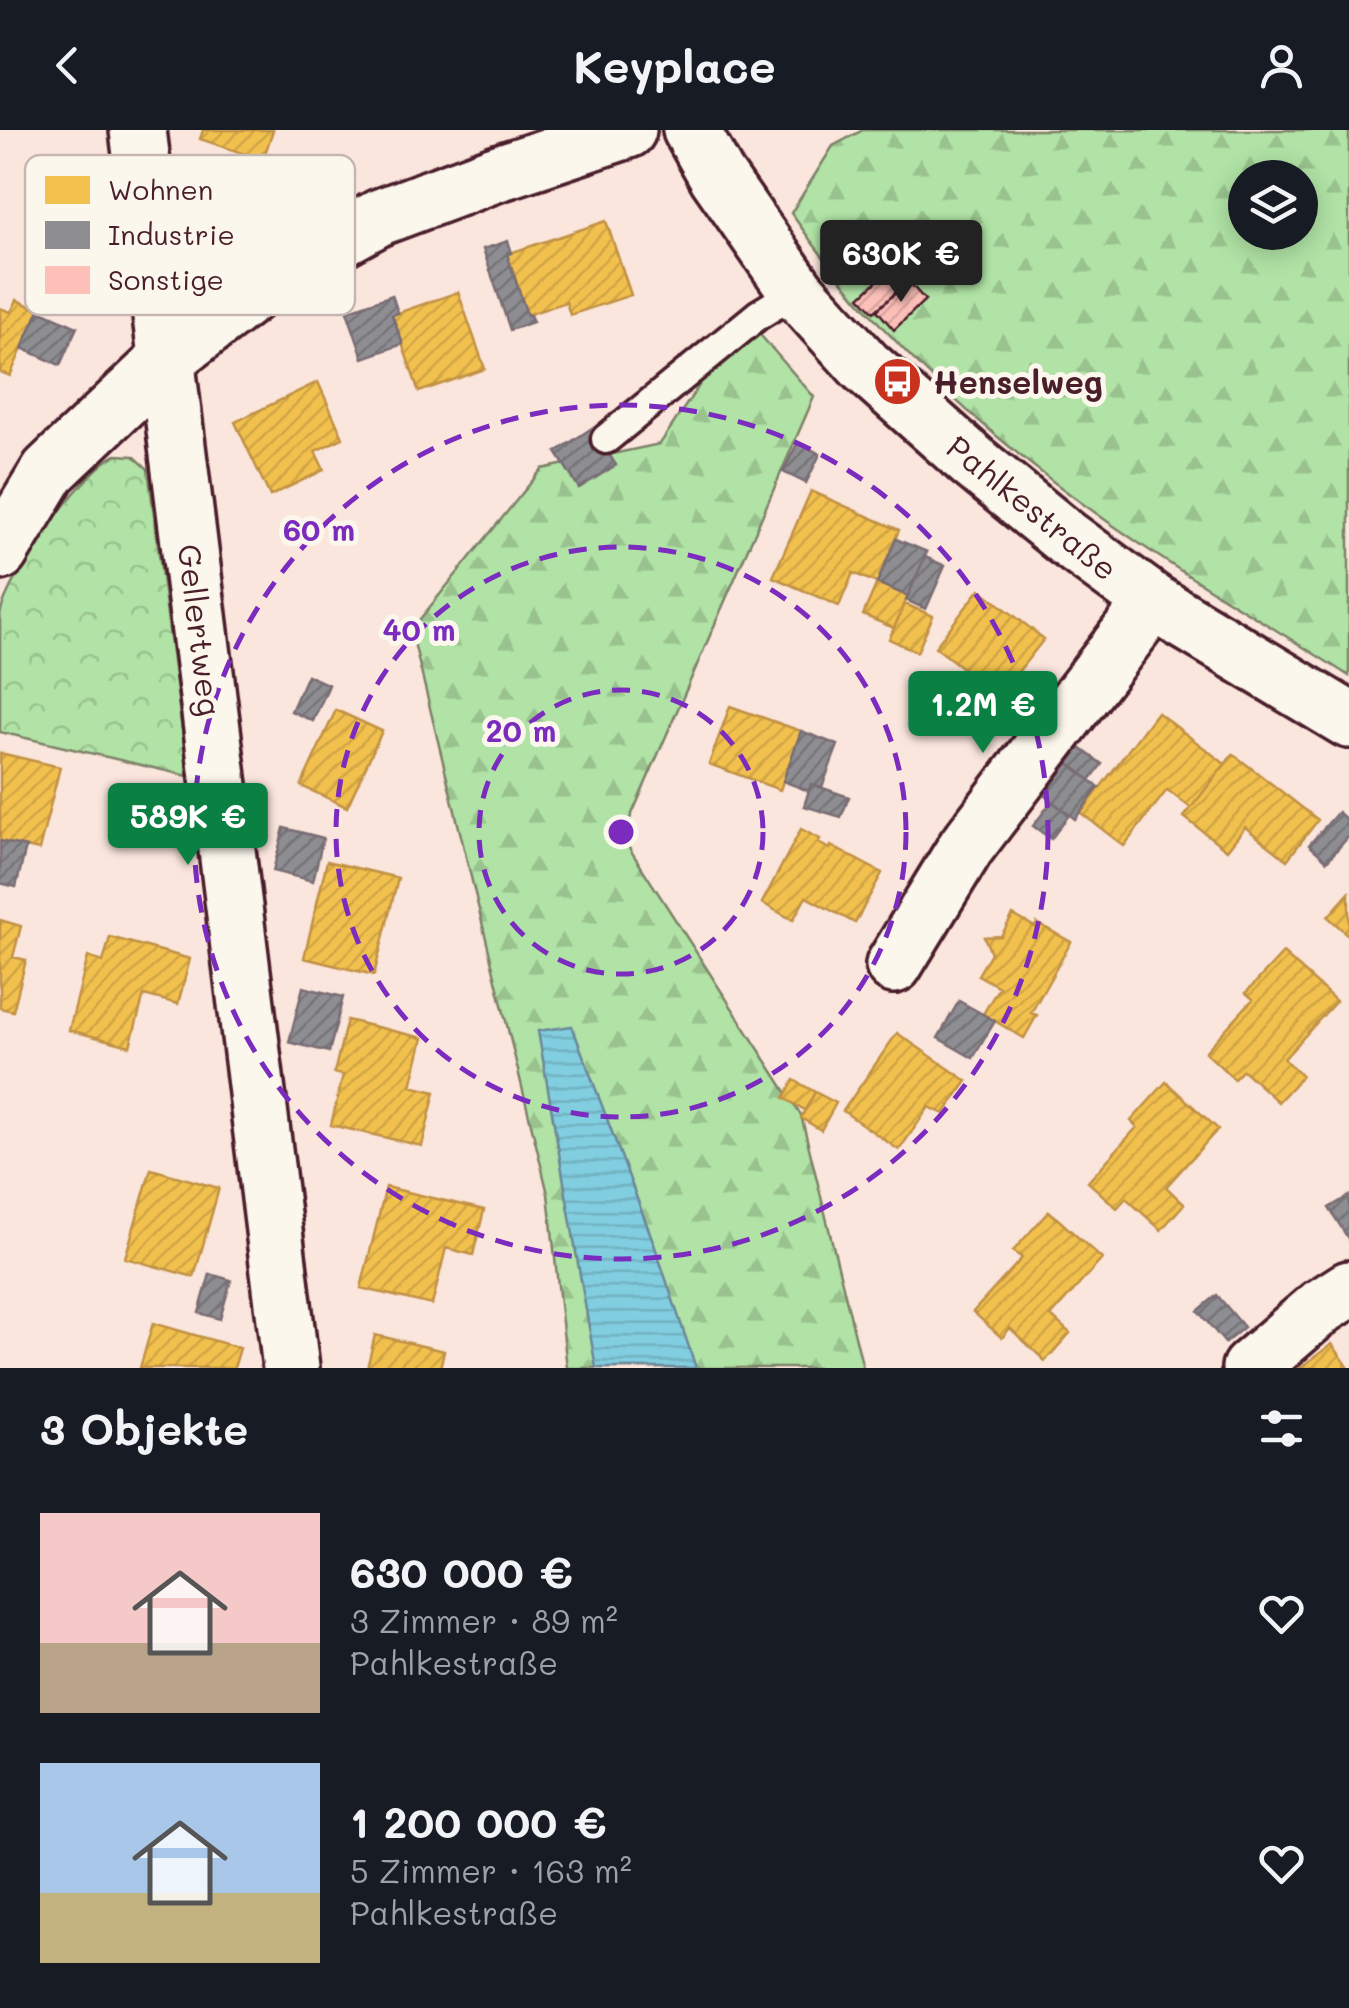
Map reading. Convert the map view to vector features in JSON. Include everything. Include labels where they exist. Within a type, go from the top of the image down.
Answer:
[{"type":"street","name":"Gellertweg","points":[[138,130],[141,155]]},
{"type":"street","points":[[355,231],[380,217],[495,174],[628,130]]},
{"type":"street","name":"Pahlkestraße","points":[[691,130],[717,176],[797,291],[865,366],[972,462],[1153,602],[1349,720]]},
{"type":"street","name":"Gellertweg","points":[[161,315],[291,1368]]},
{"type":"street","points":[[0,552],[49,472],[167,360],[224,315]]},
{"type":"street","points":[[894,965],[966,847],[1153,602]]},
{"type":"street","points":[[1250,1368],[1321,1307],[1349,1289]]},
{"type":"lane","points":[[606,439],[758,315],[797,291]]},
{"type":"green space","points":[[863,130],[1349,130],[1349,676],[1168,563],[1044,475],[907,354],[827,262],[791,213],[833,146]]},
{"type":"green space","points":[[756,330],[814,397],[622,837],[801,1115],[863,1368],[567,1368],[548,1194],[411,630],[542,469],[660,444],[706,375]]},
{"type":"green space","points":[[116,455],[134,456],[148,469],[188,776],[0,732],[0,616],[5,600],[30,553],[66,503]]},
{"type":"water","points":[[572,1026],[696,1368],[596,1368],[538,1031]]},
{"type":"building: Wohnen","points":[[203,130],[273,130],[265,155],[248,155],[200,139]]},
{"type":"building: Wohnen","points":[[606,221],[631,295],[570,315],[566,302],[527,315],[507,254]]},
{"type":"building: Wohnen","points":[[458,292],[485,369],[419,392],[392,315]]},
{"type":"building: Wohnen","points":[[17,300],[25,304],[25,315],[37,315],[10,376],[0,372],[0,308],[11,312]]},
{"type":"building: Wohnen","points":[[318,382],[343,438],[315,451],[324,470],[270,496],[235,422]]},
{"type":"building: Wohnen","points":[[811,491],[899,530],[877,583],[853,573],[839,606],[773,577]]},
{"type":"building: Wohnen","points":[[877,583],[908,596],[894,628],[863,615]]},
{"type":"building: Wohnen","points":[[980,589],[1044,639],[999,696],[993,691],[980,709],[954,689],[968,672],[935,647]]},
{"type":"building: Wohnen","points":[[905,604],[933,616],[917,652],[889,639]]},
{"type":"building: Wohnen","points":[[730,706],[801,731],[780,790],[709,764]]},
{"type":"building: Wohnen","points":[[336,710],[382,731],[347,807],[301,786]]},
{"type":"building: Wohnen","points":[[1157,712],[1225,764],[1191,808],[1167,790],[1124,846],[1081,813]]},
{"type":"building: Wohnen","points":[[0,753],[60,767],[39,850],[0,841]]},
{"type":"building: Wohnen","points":[[1233,754],[1318,820],[1287,860],[1245,827],[1227,850],[1184,817]]},
{"type":"building: Wohnen","points":[[801,829],[820,839],[818,843],[882,873],[855,923],[806,897],[793,920],[762,903]]},
{"type":"building: Wohnen","points":[[327,861],[398,878],[374,975],[304,958]]},
{"type":"building: Wohnen","points":[[1349,893],[1349,936],[1328,917]]},
{"type":"building: Wohnen","points":[[1013,915],[1071,942],[1031,1013],[1037,1015],[1024,1038],[983,1014],[999,987],[978,975],[991,953],[984,937],[1001,936]]},
{"type":"building: Wohnen","points":[[0,920],[21,926],[13,957],[26,960],[13,1011],[0,1008]]},
{"type":"building: Wohnen","points":[[110,937],[190,959],[178,1004],[144,995],[130,1046],[69,1030],[88,957],[103,962]]},
{"type":"building: Wohnen","points":[[1283,953],[1336,1001],[1284,1059],[1302,1076],[1278,1102],[1243,1070],[1234,1079],[1205,1052],[1253,999],[1246,993]]},
{"type":"building: Wohnen","points":[[347,1020],[423,1038],[411,1086],[435,1092],[422,1146],[331,1125],[343,1075],[334,1073]]},
{"type":"building: Wohnen","points":[[897,1033],[967,1081],[944,1114],[929,1107],[899,1150],[843,1111]]},
{"type":"building: Wohnen","points":[[794,1080],[815,1092],[805,1110],[784,1098]]},
{"type":"building: Wohnen","points":[[1166,1082],[1218,1129],[1166,1187],[1184,1204],[1161,1230],[1126,1198],[1117,1208],[1088,1182],[1137,1127],[1131,1121]]},
{"type":"building: Wohnen","points":[[815,1092],[836,1103],[821,1130],[801,1118]]},
{"type":"building: Wohnen","points":[[151,1169],[219,1188],[194,1277],[125,1258]]},
{"type":"building: Wohnen","points":[[386,1187],[484,1210],[473,1255],[446,1248],[432,1305],[361,1288]]},
{"type":"building: Wohnen","points":[[1049,1211],[1102,1259],[1051,1316],[1070,1333],[1045,1361],[1010,1328],[1002,1338],[973,1312],[1022,1258],[1013,1251]]},
{"type":"building: Wohnen","points":[[153,1323],[240,1348],[234,1368],[140,1368]]},
{"type":"building: Wohnen","points":[[375,1335],[444,1351],[440,1368],[367,1368]]},
{"type":"building: Wohnen","points":[[1332,1344],[1349,1368],[1300,1368]]},
{"type":"building: Industrie","points":[[508,241],[512,253],[507,254],[527,315],[533,322],[510,330],[483,249]]},
{"type":"building: Industrie","points":[[392,295],[398,313],[392,315],[403,344],[363,358],[348,315],[355,315],[355,308]]},
{"type":"building: Industrie","points":[[37,315],[50,315],[77,327],[60,365],[22,348]]},
{"type":"building: Industrie","points":[[592,428],[616,465],[579,488],[556,452]]},
{"type":"building: Industrie","points":[[798,442],[820,454],[806,483],[783,472]]},
{"type":"building: Industrie","points":[[896,539],[927,552],[908,596],[877,583]]},
{"type":"building: Industrie","points":[[925,557],[945,566],[926,609],[906,600]]},
{"type":"building: Industrie","points":[[307,675],[329,685],[313,721],[291,711]]},
{"type":"building: Industrie","points":[[801,731],[838,745],[822,787],[811,784],[809,791],[783,781]]},
{"type":"building: Industrie","points":[[1080,748],[1102,764],[1090,780],[1068,763]]},
{"type":"building: Industrie","points":[[1068,763],[1099,787],[1075,819],[1044,795]]},
{"type":"building: Industrie","points":[[811,784],[849,797],[841,817],[804,806]]},
{"type":"building: Industrie","points":[[1052,801],[1069,815],[1051,839],[1033,826]]},
{"type":"building: Industrie","points":[[1338,812],[1349,822],[1349,836],[1327,861],[1309,845]]},
{"type":"building: Industrie","points":[[284,828],[323,838],[313,881],[273,871]]},
{"type":"building: Industrie","points":[[0,841],[26,847],[16,887],[0,883]]},
{"type":"building: Industrie","points":[[303,987],[343,997],[329,1052],[289,1042]]},
{"type":"building: Industrie","points":[[959,1001],[995,1021],[973,1058],[938,1038]]},
{"type":"building: Industrie","points":[[1349,1196],[1349,1240],[1329,1208]]},
{"type":"building: Industrie","points":[[210,1274],[231,1280],[220,1319],[199,1313]]},
{"type":"building: Industrie","points":[[1217,1295],[1244,1327],[1225,1343],[1198,1311]]},
{"type":"building: Sonstige","points":[[891,268],[906,284],[874,312],[860,297]]},
{"type":"building: Sonstige","points":[[908,281],[925,300],[894,330],[877,310]]},
{"type":"place","name":"Henselweg","points":[[898,381]]}]
